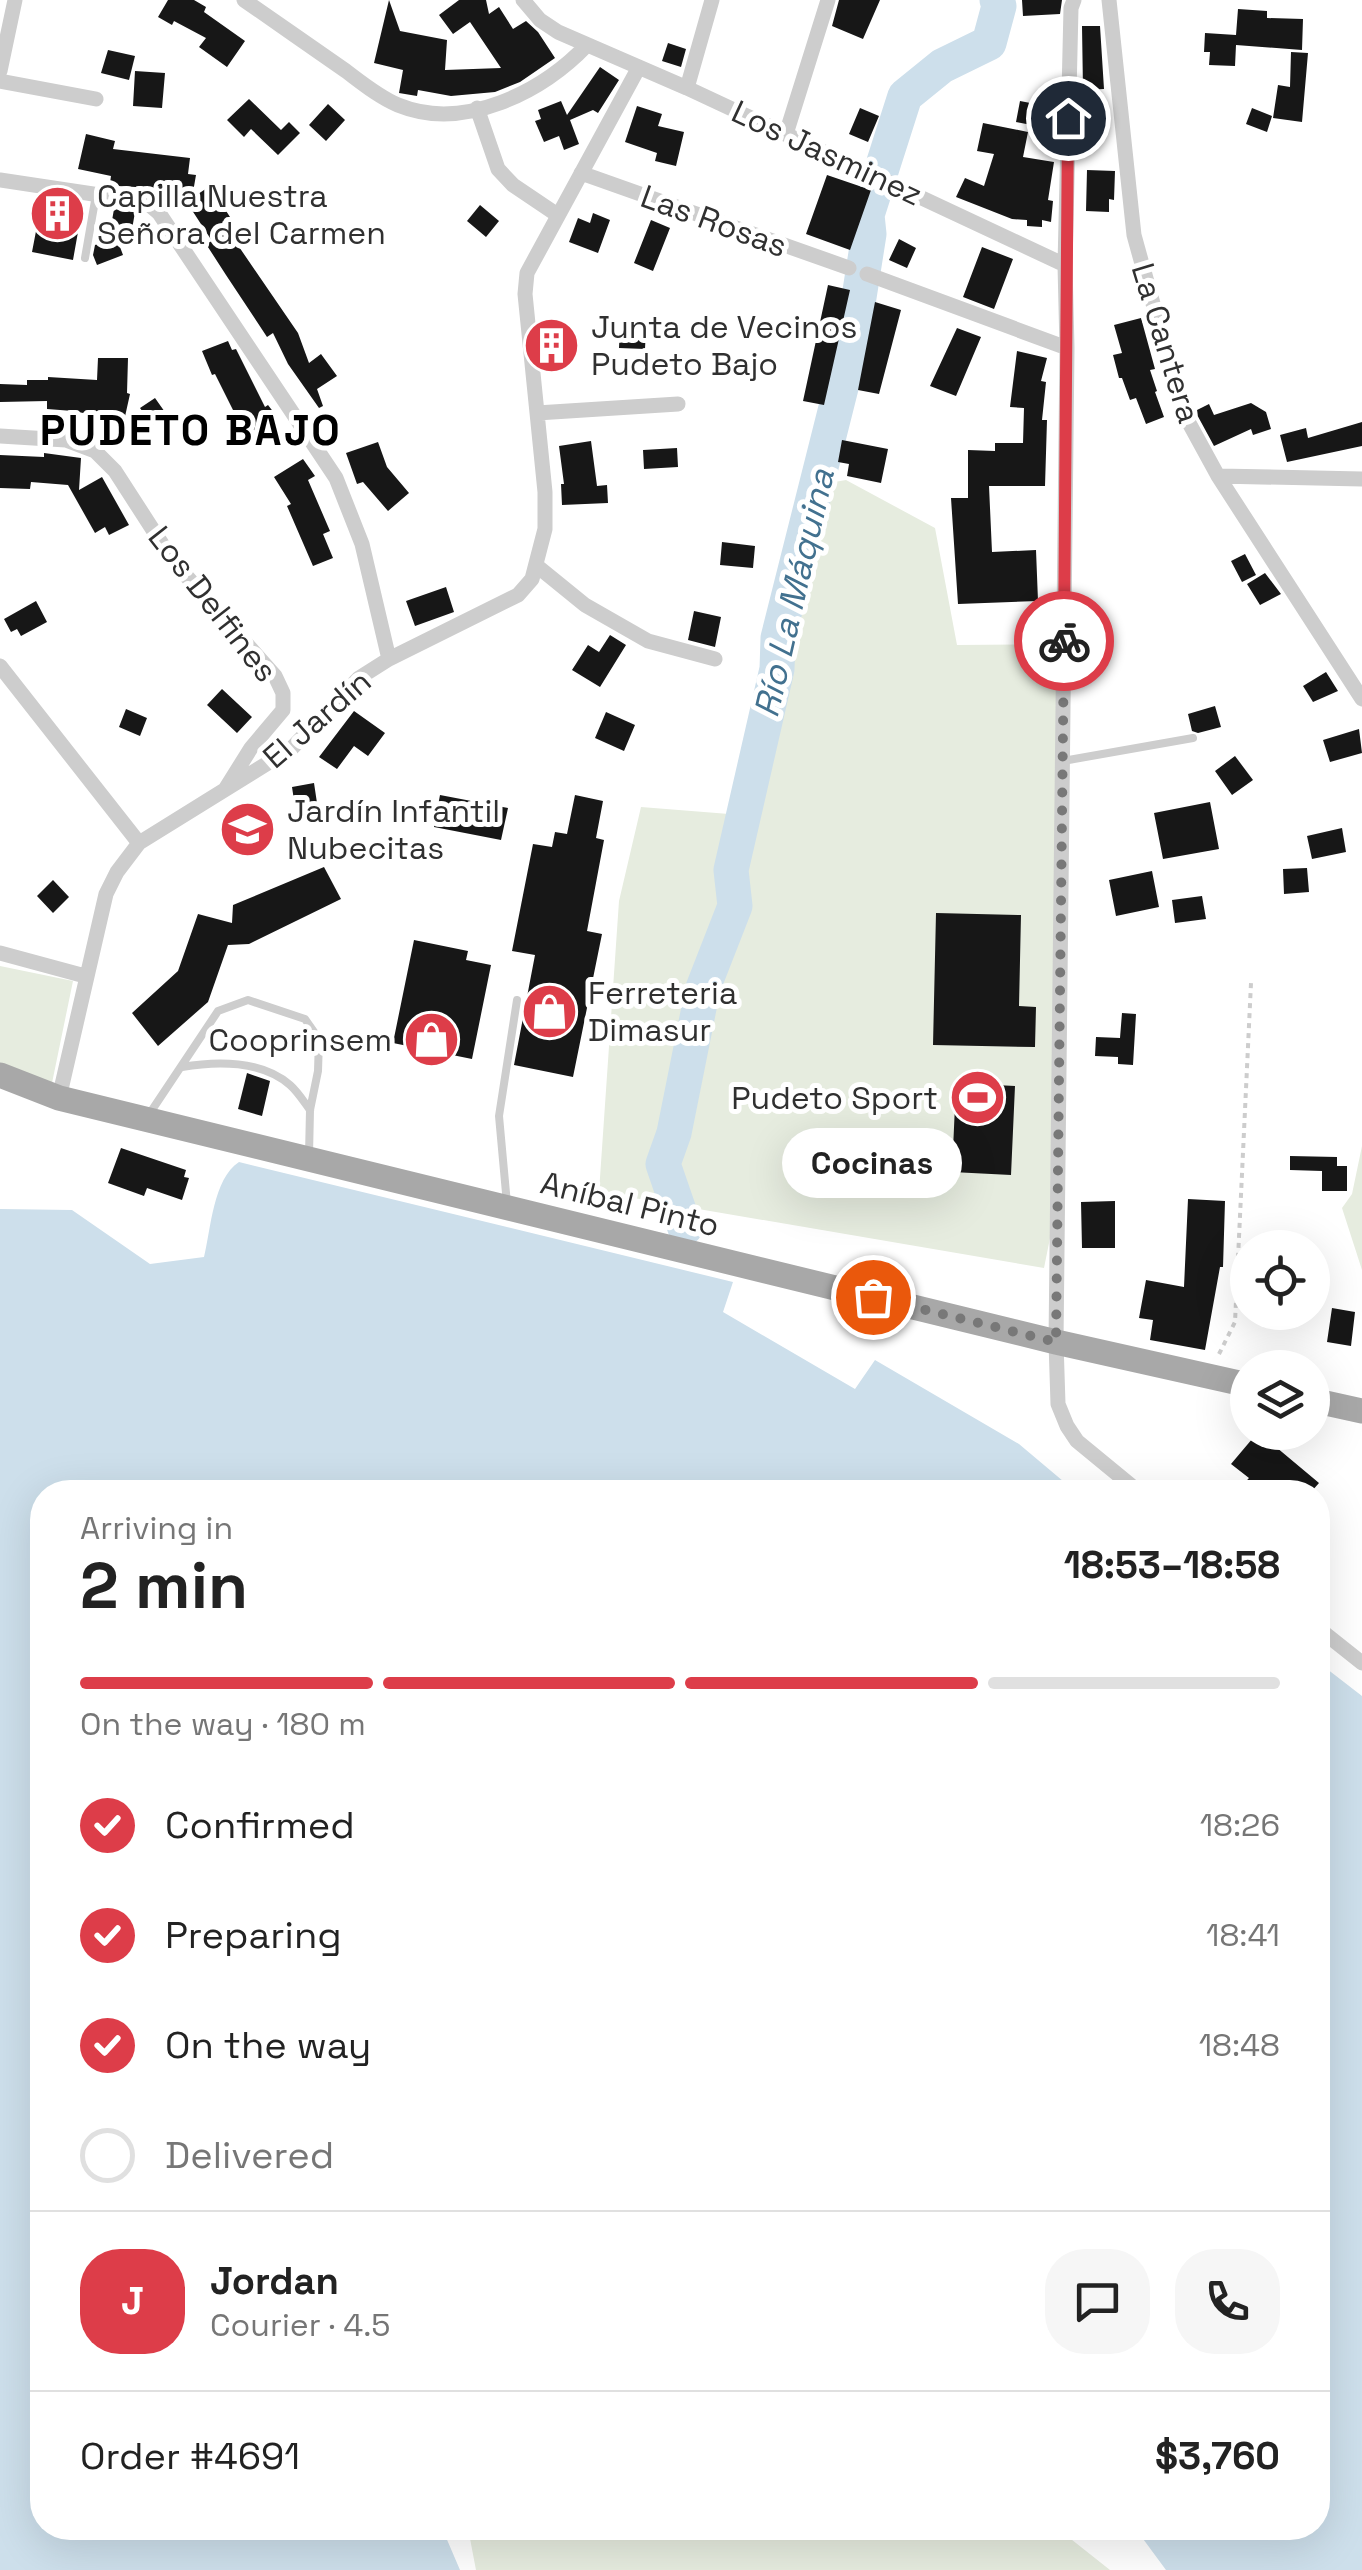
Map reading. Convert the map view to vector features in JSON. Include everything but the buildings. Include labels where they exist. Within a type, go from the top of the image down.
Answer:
[{"type":"main road","name":"Aníbal Pinto","points":[[0,1075],[59,1098],[146,1120],[1230,1381]]},
{"type":"main road","points":[[1330,1404],[1362,1411]]},
{"type":"street","points":[[0,72],[15,0]]},
{"type":"street","points":[[244,0],[388,101],[420,112],[478,108],[535,88],[587,45]]},
{"type":"street","name":"Los Jasminez","points":[[523,0],[540,20],[558,32],[688,88],[1065,265]]},
{"type":"street","points":[[688,88],[712,0]]},
{"type":"street","points":[[786,134],[828,0]]},
{"type":"street","points":[[1074,0],[1065,265],[1058,1404],[1077,1441],[1124,1480]]},
{"type":"street","name":"La Cantera","points":[[1110,0],[1134,235],[1183,412],[1218,476],[1362,699]]},
{"type":"street","points":[[638,67],[527,273],[525,294],[546,528],[536,566],[584,605],[648,641],[715,660]]},
{"type":"street","points":[[0,80],[96,99]]},
{"type":"street","points":[[478,108],[498,169],[513,185],[556,214]]},
{"type":"street","name":"Las Rosas","points":[[580,173],[849,268]]},
{"type":"street","points":[[0,180],[146,202],[160,213],[336,478],[362,544],[388,658]]},
{"type":"street","points":[[867,274],[1067,348]]},
{"type":"street","points":[[537,413],[678,404]]},
{"type":"street","name":"Los Delfines","points":[[0,436],[66,440],[95,451],[115,470],[172,560],[275,676],[283,693],[283,710],[251,748],[224,792]]},
{"type":"street","points":[[1218,476],[1362,479]]},
{"type":"street","name":"El Jardín","points":[[59,1098],[106,894],[117,872],[140,843],[292,748],[359,678],[388,658],[518,595],[532,580],[536,566]]},
{"type":"street","points":[[0,666],[140,843]]},
{"type":"street","points":[[0,953],[85,976]]},
{"type":"street","points":[[1330,1638],[1362,1663]]},
{"type":"lane","points":[[85,258],[96,195]]},
{"type":"lane","points":[[1062,761],[1193,738]]},
{"type":"lane","points":[[146,1120],[218,1011],[248,1000],[305,1018],[319,1039],[318,1071],[310,1110],[309,1159]]},
{"type":"lane","points":[[507,1208],[499,1116],[517,1000]]},
{"type":"lane","points":[[180,1068],[209,1063],[251,1066],[289,1083],[310,1110]]},
{"type":"path","points":[[1206,1376],[1235,1322],[1250,983]]},
{"type":"shaded area","points":[[846,480],[935,528],[957,645],[1067,644],[1059,1193],[1044,1268],[599,1192],[619,901],[641,807],[729,814],[800,488]]},
{"type":"shaded area","points":[[0,966],[73,981],[52,1083],[0,1063]]},
{"type":"shaded area","points":[[1362,1146],[1362,1270],[1342,1208],[1352,1194]]},
{"type":"shaded area","points":[[470,2540],[1072,2540],[1110,2570],[476,2570]]},
{"type":"water","points":[[239,1162],[733,1282],[723,1312],[855,1389],[875,1360],[1019,1444],[1062,1480],[30,1480],[30,2540],[447,2540],[460,2570],[0,2570],[0,1209],[72,1210],[150,1264],[204,1257],[218,1192]]},
{"type":"water","points":[[1330,1671],[1362,1696],[1362,2570],[1166,2570],[1144,2540],[1330,2540]]},
{"type":"waterway","name":"Río La Máquina","points":[[685,1228],[663,1164],[674,1133],[703,988],[735,906],[731,870],[777,669],[778,638],[851,348],[869,234],[867,215],[905,96],[942,66],[989,43],[999,6],[997,0]]},
{"type":"way so far","points":[[873,1297],[1056,1342],[1064,641]]},
{"type":"place","name":"Capilla Nuestra Señora del Carmen","points":[[58,214]]},
{"type":"place","name":"Junta de Vecinos Pudeto Bajo","points":[[552,345]]},
{"type":"place","name":"Jardín Infantil Nubecitas","points":[[248,829]]},
{"type":"place","name":"Ferreteria Dimasur","points":[[549,1011]]},
{"type":"place","name":"Cooprinsem","points":[[431,1040]]},
{"type":"place","name":"Pudeto Sport","points":[[977,1098]]},
{"type":"place","name":"Cocinas","points":[[873,1297]]},
{"type":"district","name":"PUDETO BAJO","points":[[191,430]]},
{"type":"route","points":[[1064,641],[1068,118]]}]
